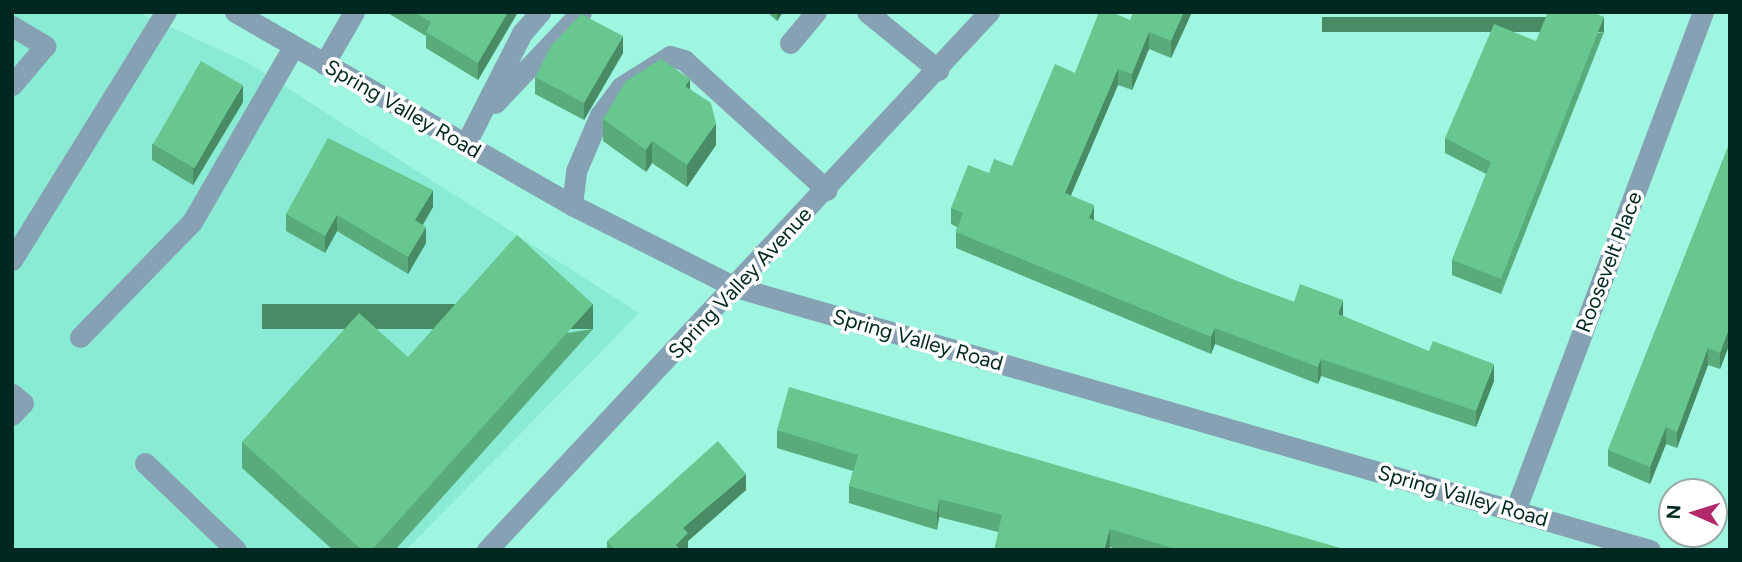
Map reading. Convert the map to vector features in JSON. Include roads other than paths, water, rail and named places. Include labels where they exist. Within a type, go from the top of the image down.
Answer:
[{"type":"street","points":[[12,260],[166,12]]},
{"type":"street","name":"Spring Valley Road","points":[[235,12],[572,205],[735,287],[1650,550]]},
{"type":"street","points":[[324,64],[354,12]]},
{"type":"street","points":[[465,145],[522,33],[540,12]]},
{"type":"street","points":[[481,117],[581,12]]},
{"type":"street","points":[[790,43],[816,12]]},
{"type":"street","points":[[867,12],[938,70]]},
{"type":"street","name":"Spring Valley Avenue","points":[[487,550],[827,190],[989,12]]},
{"type":"street","name":"Roosevelt Place","points":[[1515,511],[1703,12]]},
{"type":"street","points":[[12,26],[45,46],[12,85]]},
{"type":"street","points":[[80,337],[192,222],[293,47]]},
{"type":"street","points":[[572,205],[576,171],[600,115],[621,87],[670,56],[684,60],[827,190]]},
{"type":"street","points":[[12,394],[23,402],[12,415]]},
{"type":"street","points":[[145,463],[236,550]]}]
